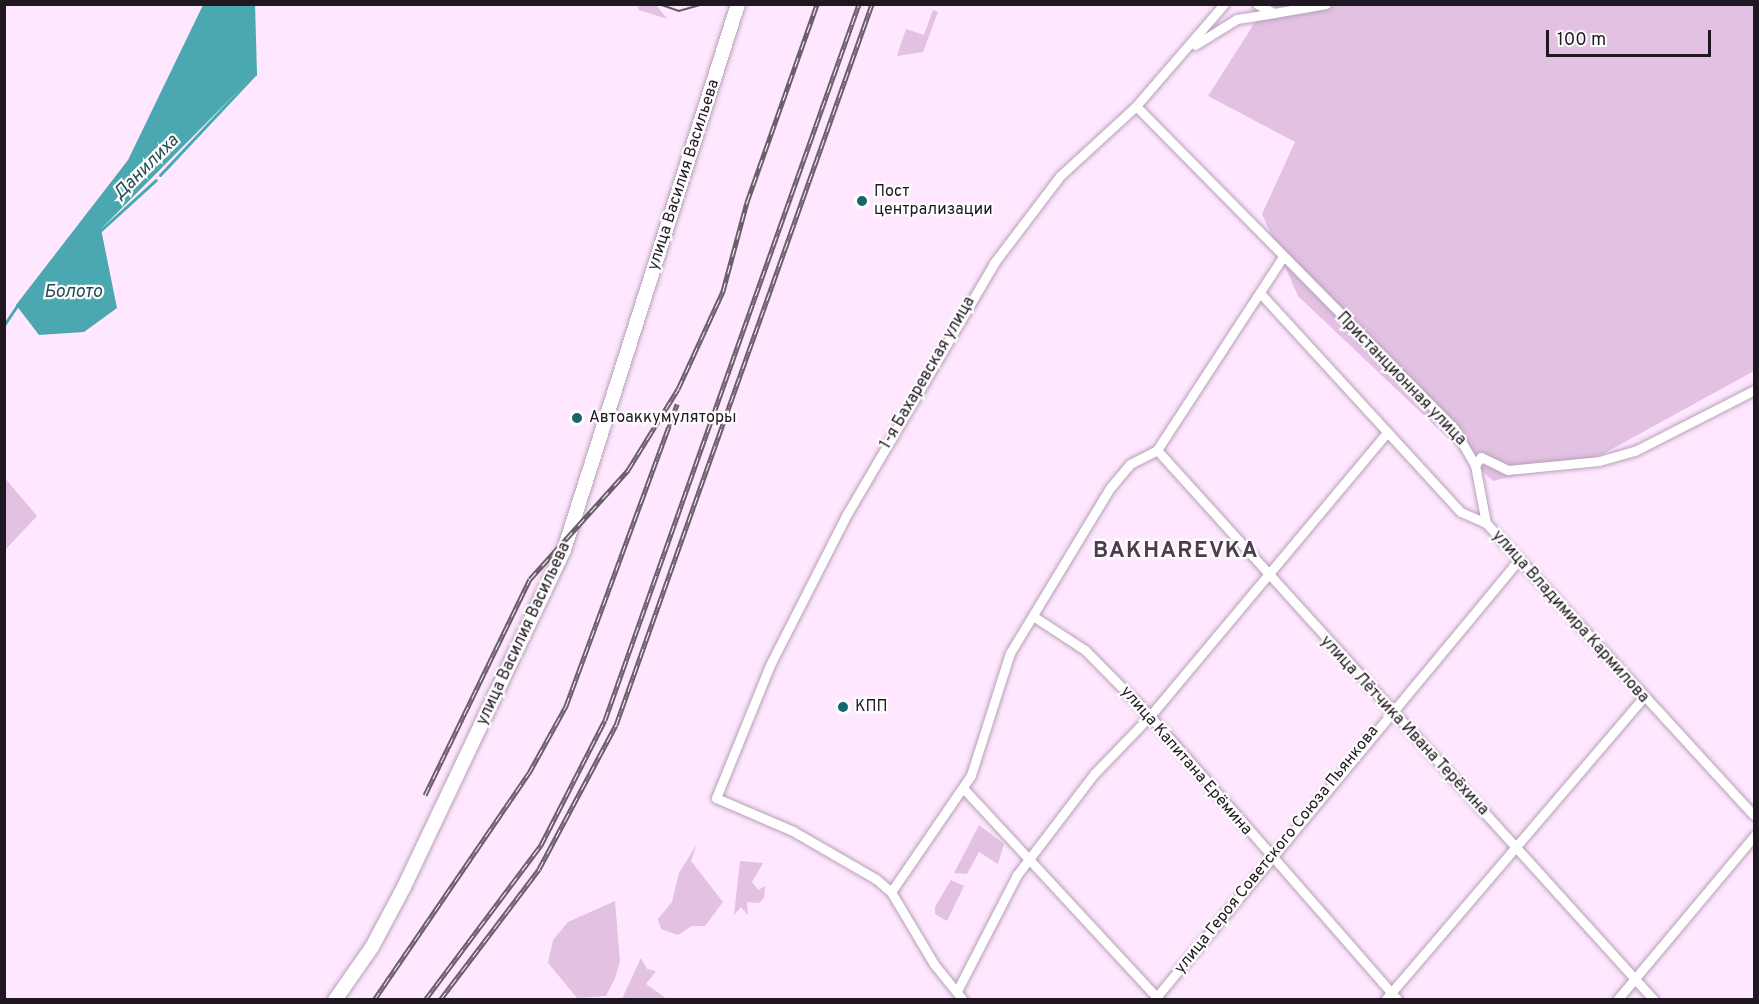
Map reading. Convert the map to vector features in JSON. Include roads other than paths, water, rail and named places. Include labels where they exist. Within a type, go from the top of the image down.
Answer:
[{"type":"main road","name":"улица Василия Васильева","points":[[335,999],[372,947],[398,897],[564,550],[738,4]]},
{"type":"street","name":"1-я Бахаревская улица","points":[[891,892],[832,851],[716,798],[798,608],[974,294],[1060,176],[1136,106],[1187,50],[1224,4]]},
{"type":"street","points":[[1257,4],[1274,13]]},
{"type":"street","points":[[1187,50],[1237,19],[1326,4]]},
{"type":"street","name":"Пристанционная улица","points":[[1136,106],[1282,258],[1454,429],[1475,465],[1481,458],[1508,470],[1599,461],[1635,451],[1755,390]]},
{"type":"street","points":[[1282,258],[1157,450],[1139,457],[1116,480],[1006,664],[987,738],[963,788],[891,892],[921,945],[960,995],[1029,858],[1094,774],[1150,716],[1265,574],[1387,433]]},
{"type":"street","name":"улица Владимира Кармилова","points":[[1260,292],[1461,512],[1486,523],[1517,562],[1755,816]]},
{"type":"street","name":"улица Лётчика Ивана Терёхина","points":[[1157,450],[1265,574],[1654,999]]},
{"type":"street","points":[[1475,465],[1486,523]]},
{"type":"street","name":"улица Героя Советского Союза Пьянкова","points":[[1157,999],[1268,856],[1517,562]]},
{"type":"street","name":"улица Капитана Ерёмина","points":[[1033,616],[1085,650],[1150,716],[1388,996],[1398,999]]},
{"type":"street","points":[[1388,996],[1643,698]]},
{"type":"street","points":[[963,788],[1157,999]]},
{"type":"street","points":[[1617,999],[1755,836]]},
{"type":"water","name":"Болото","points":[[203,5],[253,5],[255,74],[101,229],[117,308],[84,332],[39,335],[16,305],[128,160]]},
{"type":"waterway","name":"Данилиха","points":[[160,175],[255,74],[253,4]]},
{"type":"waterway","name":"Данилиха","points":[[101,230],[156,180]]},
{"type":"waterway","name":"Данилиха","points":[[4,325],[18,304]]},
{"type":"tram line","points":[[659,4],[679,11],[703,4]]},
{"type":"railway","points":[[425,795],[530,579],[628,470],[678,389],[723,291],[747,202],[817,4]]},
{"type":"railway","points":[[425,1000],[541,845],[605,720],[859,4]]},
{"type":"railway","points":[[440,1000],[539,869],[616,725],[872,4]]},
{"type":"railway","points":[[374,1000],[529,773],[566,706],[677,404]]},
{"type":"place","name":"Пост централизации","points":[[862,201]]},
{"type":"place","name":"Автоаккумуляторы","points":[[577,418]]},
{"type":"place","name":"КПП","points":[[843,707]]},
{"type":"district","name":"BAKHAREVKA","points":[[1176,552]]}]
